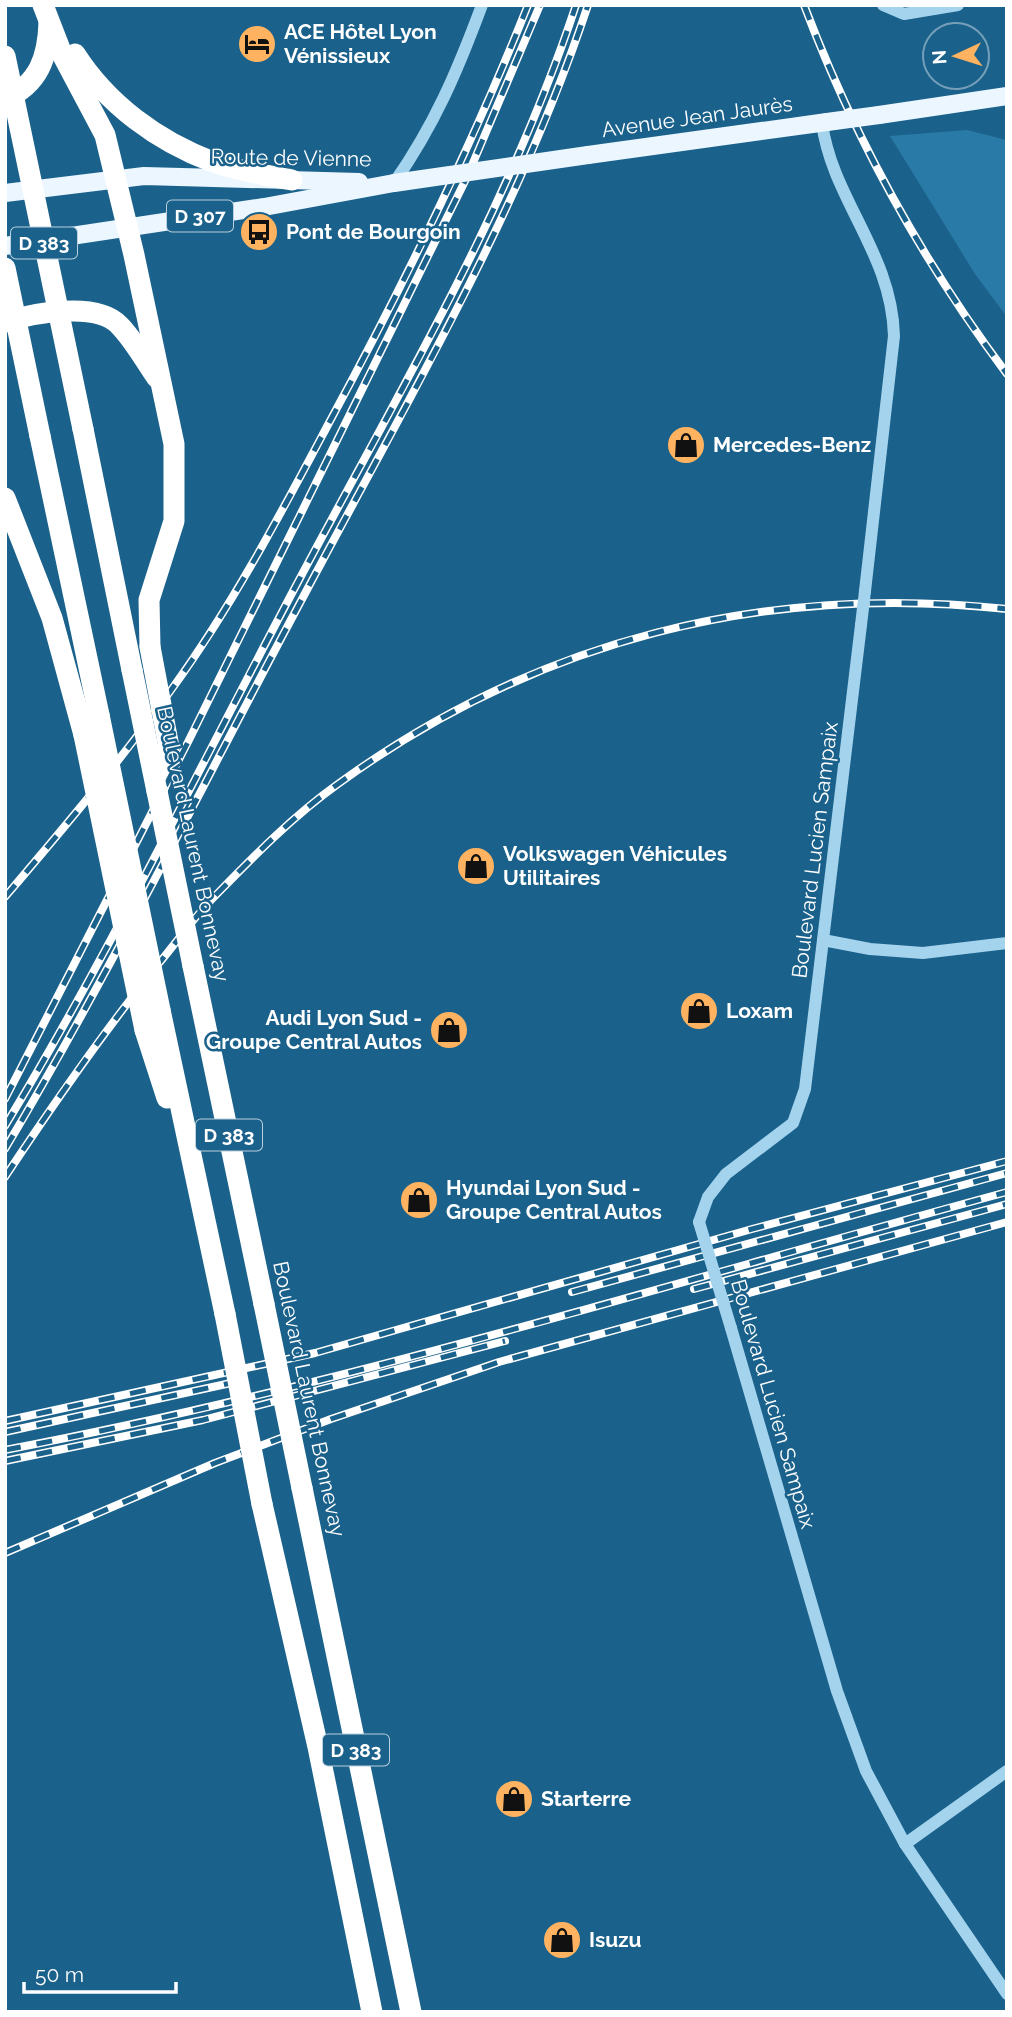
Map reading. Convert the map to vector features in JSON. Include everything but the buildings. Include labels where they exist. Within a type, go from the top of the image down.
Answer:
[{"type":"highway","points":[[5,99],[24,91],[40,66],[48,41],[46,12]]},
{"type":"highway","points":[[46,12],[62,54],[99,120],[116,177],[174,444],[173,521],[149,600],[150,647],[169,747],[157,791]]},
{"type":"highway","points":[[46,12],[100,88],[151,131],[216,163],[292,180]]},
{"type":"highway","name":"Boulevard Laurent Bonnevay","points":[[5,56],[411,2012]]},
{"type":"highway","name":"D 383","points":[[5,268],[225,1314],[262,1504],[318,1747],[372,2012]]},
{"type":"highway","points":[[5,322],[23,316],[85,311],[104,314],[118,324],[162,386]]},
{"type":"highway","points":[[5,498],[52,618],[84,735],[145,1030],[201,1202]]},
{"type":"main road","name":"Avenue Jean Jaurès","points":[[394,183],[1007,96]]},
{"type":"main road","name":"Route de Vienne","points":[[5,193],[116,177],[394,183]]},
{"type":"main road","name":"Route de Vienne","points":[[5,246],[394,183]]},
{"type":"street","points":[[394,183],[449,92],[482,5]]},
{"type":"street","points":[[883,5],[904,14],[958,5]]},
{"type":"street","name":"Boulevard Lucien Sampaix","points":[[824,122],[832,162],[889,288],[894,336],[805,1089],[793,1123],[726,1174],[708,1197],[699,1222],[837,1691],[866,1771],[905,1844],[1007,1994]]},
{"type":"street","points":[[823,940],[870,949],[923,953],[1007,943]]},
{"type":"street","points":[[905,1844],[1007,1771]]},
{"type":"shaded area","points":[[967,130],[1007,140],[1007,317],[975,274],[890,136]]},
{"type":"railway","points":[[5,897],[92,793],[154,713],[237,589],[294,489],[410,268],[460,164],[528,5]]},
{"type":"railway","points":[[5,1099],[189,740],[467,177],[540,5]]},
{"type":"railway","points":[[5,1126],[82,992],[450,298],[519,154],[576,5]]},
{"type":"railway","points":[[5,1149],[122,940],[461,301],[530,156],[588,5]]},
{"type":"railway","points":[[804,5],[845,102],[892,197],[946,287],[1007,374]]},
{"type":"railway","points":[[5,1177],[99,1041],[208,904],[289,823],[338,784],[414,734],[492,692],[573,658],[656,633],[741,615],[828,605],[917,603],[1007,609]]},
{"type":"railway","points":[[5,1421],[315,1353],[752,1229],[1007,1161]]},
{"type":"railway","points":[[572,1292],[1007,1173]]},
{"type":"railway","points":[[5,1450],[132,1424],[383,1364],[1007,1192]]},
{"type":"railway","points":[[694,1289],[1007,1204]]},
{"type":"railway","points":[[5,1553],[215,1463],[331,1419],[499,1362],[1007,1222]]},
{"type":"railway","points":[[5,1461],[203,1420],[505,1341]]},
{"type":"railway","points":[[5,1432],[231,1383]]},
{"type":"place","name":"ACE Hôtel Lyon Vénissieux","points":[[257,44]]},
{"type":"place","name":"Pont de Bourgoin","points":[[259,232]]},
{"type":"place","name":"Mercedes-Benz","points":[[686,445]]},
{"type":"place","name":"Volkswagen Véhicules Utilitaires","points":[[476,866]]},
{"type":"place","name":"Loxam","points":[[699,1011]]},
{"type":"place","name":"Audi Lyon Sud - Groupe Central Autos","points":[[449,1030]]},
{"type":"place","name":"Hyundai Lyon Sud - Groupe Central Autos","points":[[419,1200]]},
{"type":"place","name":"Starterre","points":[[514,1799]]},
{"type":"place","name":"Isuzu","points":[[562,1940]]}]
